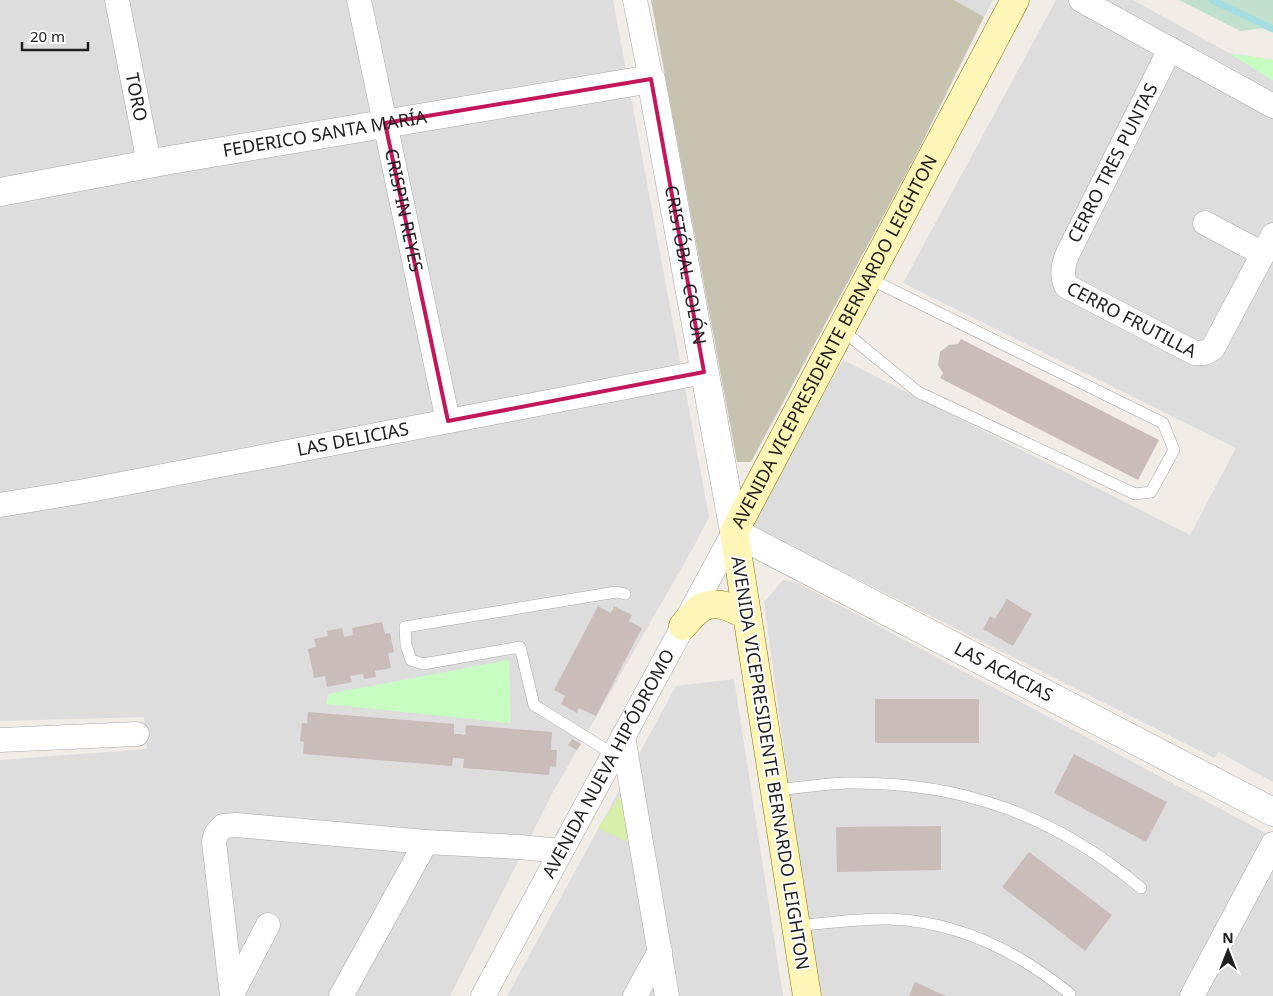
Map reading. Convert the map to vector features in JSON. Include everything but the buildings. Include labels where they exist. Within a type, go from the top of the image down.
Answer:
[{"type":"main road","name":"AVENIDA VICEPRESIDENTE BERNARDO LEIGHTON","points":[[807,996],[734,532],[1015,0]]},
{"type":"main road","points":[[683,626],[700,608],[708,606],[730,606],[747,616]]},
{"type":"street","name":"TORO","points":[[117,0],[149,163]]},
{"type":"street","name":"CRISPIN REYES","points":[[359,0],[448,421]]},
{"type":"street","name":"CRISTÓBAL COLÓN","points":[[635,0],[734,532]]},
{"type":"street","points":[[1081,0],[1273,106]]},
{"type":"street","name":"CERRO TRES PUNTAS","points":[[1063,279],[1063,270],[1068,253],[1170,49]]},
{"type":"street","name":"FEDERICO SANTA MARÍA","points":[[0,192],[149,163],[651,79]]},
{"type":"street","points":[[1205,222],[1268,245]]},
{"type":"street","name":"CERRO FRUTILLA","points":[[1063,279],[1066,286],[1195,353],[1205,353],[1213,348],[1268,245]]},
{"type":"street","name":"LAS DELICIAS","points":[[0,505],[85,491],[704,372]]},
{"type":"street","name":"AVENIDA NUEVA HIPÓDROMO","points":[[482,996],[734,532]]},
{"type":"street","name":"LAS ACACIAS","points":[[734,532],[1272,808]]},
{"type":"street","points":[[0,740],[137,734]]},
{"type":"street","points":[[618,745],[660,951],[667,996]]},
{"type":"street","points":[[232,995],[214,842],[218,829],[227,825],[426,842],[561,851]]},
{"type":"street","points":[[341,996],[426,842]]},
{"type":"street","points":[[1192,996],[1273,844]]},
{"type":"street","points":[[232,995],[268,925]]},
{"type":"street","points":[[635,996],[660,951]]},
{"type":"lane","points":[[841,329],[918,392],[1135,494],[1151,492],[1174,450],[1163,423],[868,278]]},
{"type":"lane","points":[[618,745],[534,705],[520,647],[423,664],[411,660],[406,645],[405,627],[616,592],[624,594]]},
{"type":"lane","points":[[774,790],[844,783],[878,783],[937,789],[978,799],[1032,818],[1066,835],[1098,855],[1141,888]]},
{"type":"lane","points":[[796,926],[862,919],[892,919],[922,922],[952,929],[980,938],[1004,949],[1049,977],[1070,994]]},
{"type":"highlighted area","points":[[651,79],[704,372],[448,421],[385,123]]},
{"type":"shaded area","points":[[0,0],[613,0],[709,517],[553,792],[450,996],[0,996],[0,760],[147,749],[144,717],[0,721]]},
{"type":"shaded area","points":[[651,0],[954,0],[984,17],[915,157],[751,462],[737,462]]},
{"type":"shaded area","points":[[954,0],[993,0],[984,17]]},
{"type":"shaded area","points":[[1056,0],[1133,0],[1229,53],[1273,60],[1273,782],[1219,752],[1214,758],[755,528],[754,517],[843,360],[1190,535],[1236,448],[903,283]]},
{"type":"shaded area","points":[[783,580],[798,583],[1273,837],[1273,996],[822,996],[794,823],[764,602]]},
{"type":"shaded area","points":[[734,679],[783,996],[507,996],[676,686]]},
{"type":"green space","points":[[1179,0],[1273,0],[1273,27],[1240,31]]},
{"type":"green space","points":[[1229,53],[1273,60],[1273,81]]},
{"type":"green space","points":[[509,660],[511,723],[326,704],[328,694]]},
{"type":"green space","points":[[626,787],[632,844],[598,828]]},
{"type":"waterway","points":[[1212,0],[1273,29]]}]
